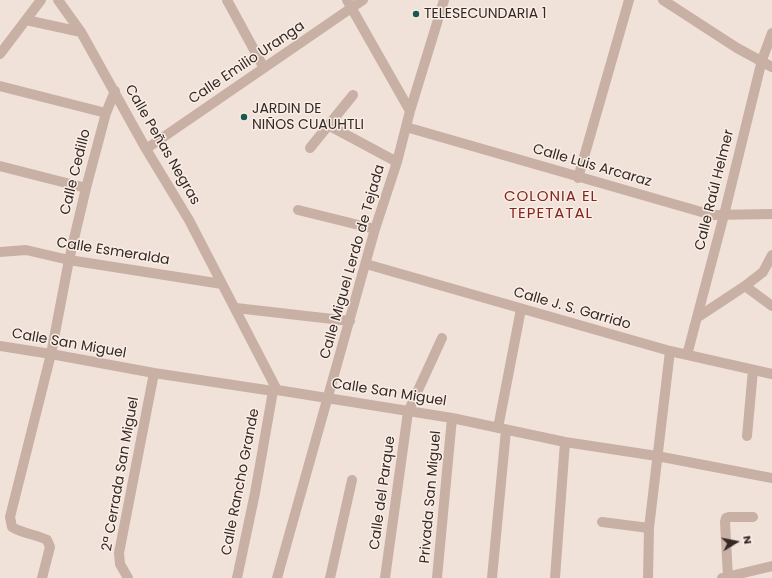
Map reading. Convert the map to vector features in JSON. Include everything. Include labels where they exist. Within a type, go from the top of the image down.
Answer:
[{"type":"street","points":[[0,54],[41,0]]},
{"type":"street","name":"Calle Peñas Negras","points":[[58,0],[81,32],[146,149],[189,220],[236,308],[275,390]]},
{"type":"street","points":[[226,0],[264,68]]},
{"type":"street","name":"Calle Emilio Uranga","points":[[146,149],[264,68],[349,4],[363,0]]},
{"type":"street","name":"Calle Miguel Lerdo de Tejada","points":[[277,578],[327,397],[397,162],[410,111],[444,0]]},
{"type":"street","points":[[578,178],[629,0]]},
{"type":"street","points":[[663,0],[736,48],[762,60],[772,67]]},
{"type":"street","points":[[349,4],[410,111]]},
{"type":"street","points":[[26,20],[81,32]]},
{"type":"street","name":"Calle Raúl Helmer","points":[[687,355],[724,216],[762,60],[772,33]]},
{"type":"street","points":[[0,86],[106,113]]},
{"type":"street","name":"Calle Cedillo","points":[[42,578],[50,547],[47,540],[20,532],[12,527],[10,517],[51,354],[69,260],[86,188],[106,113],[115,92]]},
{"type":"street","points":[[310,148],[353,95]]},
{"type":"street","points":[[328,125],[397,162]]},
{"type":"street","name":"Calle Luis Arcaraz","points":[[406,127],[578,178],[712,215],[772,214]]},
{"type":"street","points":[[0,166],[86,188]]},
{"type":"street","points":[[298,210],[376,229]]},
{"type":"street","name":"Calle Esmeralda","points":[[0,252],[26,250],[69,260],[222,284]]},
{"type":"street","points":[[698,317],[745,286],[763,272],[771,260]]},
{"type":"street","name":"Calle J. S. Garrido","points":[[366,264],[670,351],[772,374]]},
{"type":"street","points":[[745,286],[772,306]]},
{"type":"street","points":[[236,308],[350,321]]},
{"type":"street","points":[[492,578],[502,429],[521,309]]},
{"type":"street","name":"Calle del Parque","points":[[385,578],[408,412],[442,338]]},
{"type":"street","name":"Calle San Miguel","points":[[0,346],[154,373],[327,397],[408,412],[452,418],[565,442],[657,456],[772,478]]},
{"type":"street","points":[[648,578],[649,528],[670,351]]},
{"type":"street","points":[[747,436],[753,370]]},
{"type":"street","name":"2ª Cerrada San Miguel","points":[[128,578],[120,564],[119,553],[154,373]]},
{"type":"street","name":"Calle Rancho Grande","points":[[237,578],[275,390]]},
{"type":"street","name":"Privada San Miguel","points":[[437,578],[452,418]]},
{"type":"street","points":[[555,578],[565,442]]},
{"type":"street","points":[[330,578],[352,480]]},
{"type":"street","points":[[753,517],[726,518],[725,577],[772,566]]},
{"type":"street","points":[[602,522],[649,528]]},
{"type":"place","name":"TELESECUNDARIA 1","points":[[416,14]]},
{"type":"place","name":"JARDIN DE NIÑOS CUAUHTLI","points":[[244,117]]},
{"type":"district","name":"COLONIA EL TEPETATAL","points":[[551,206]]}]
